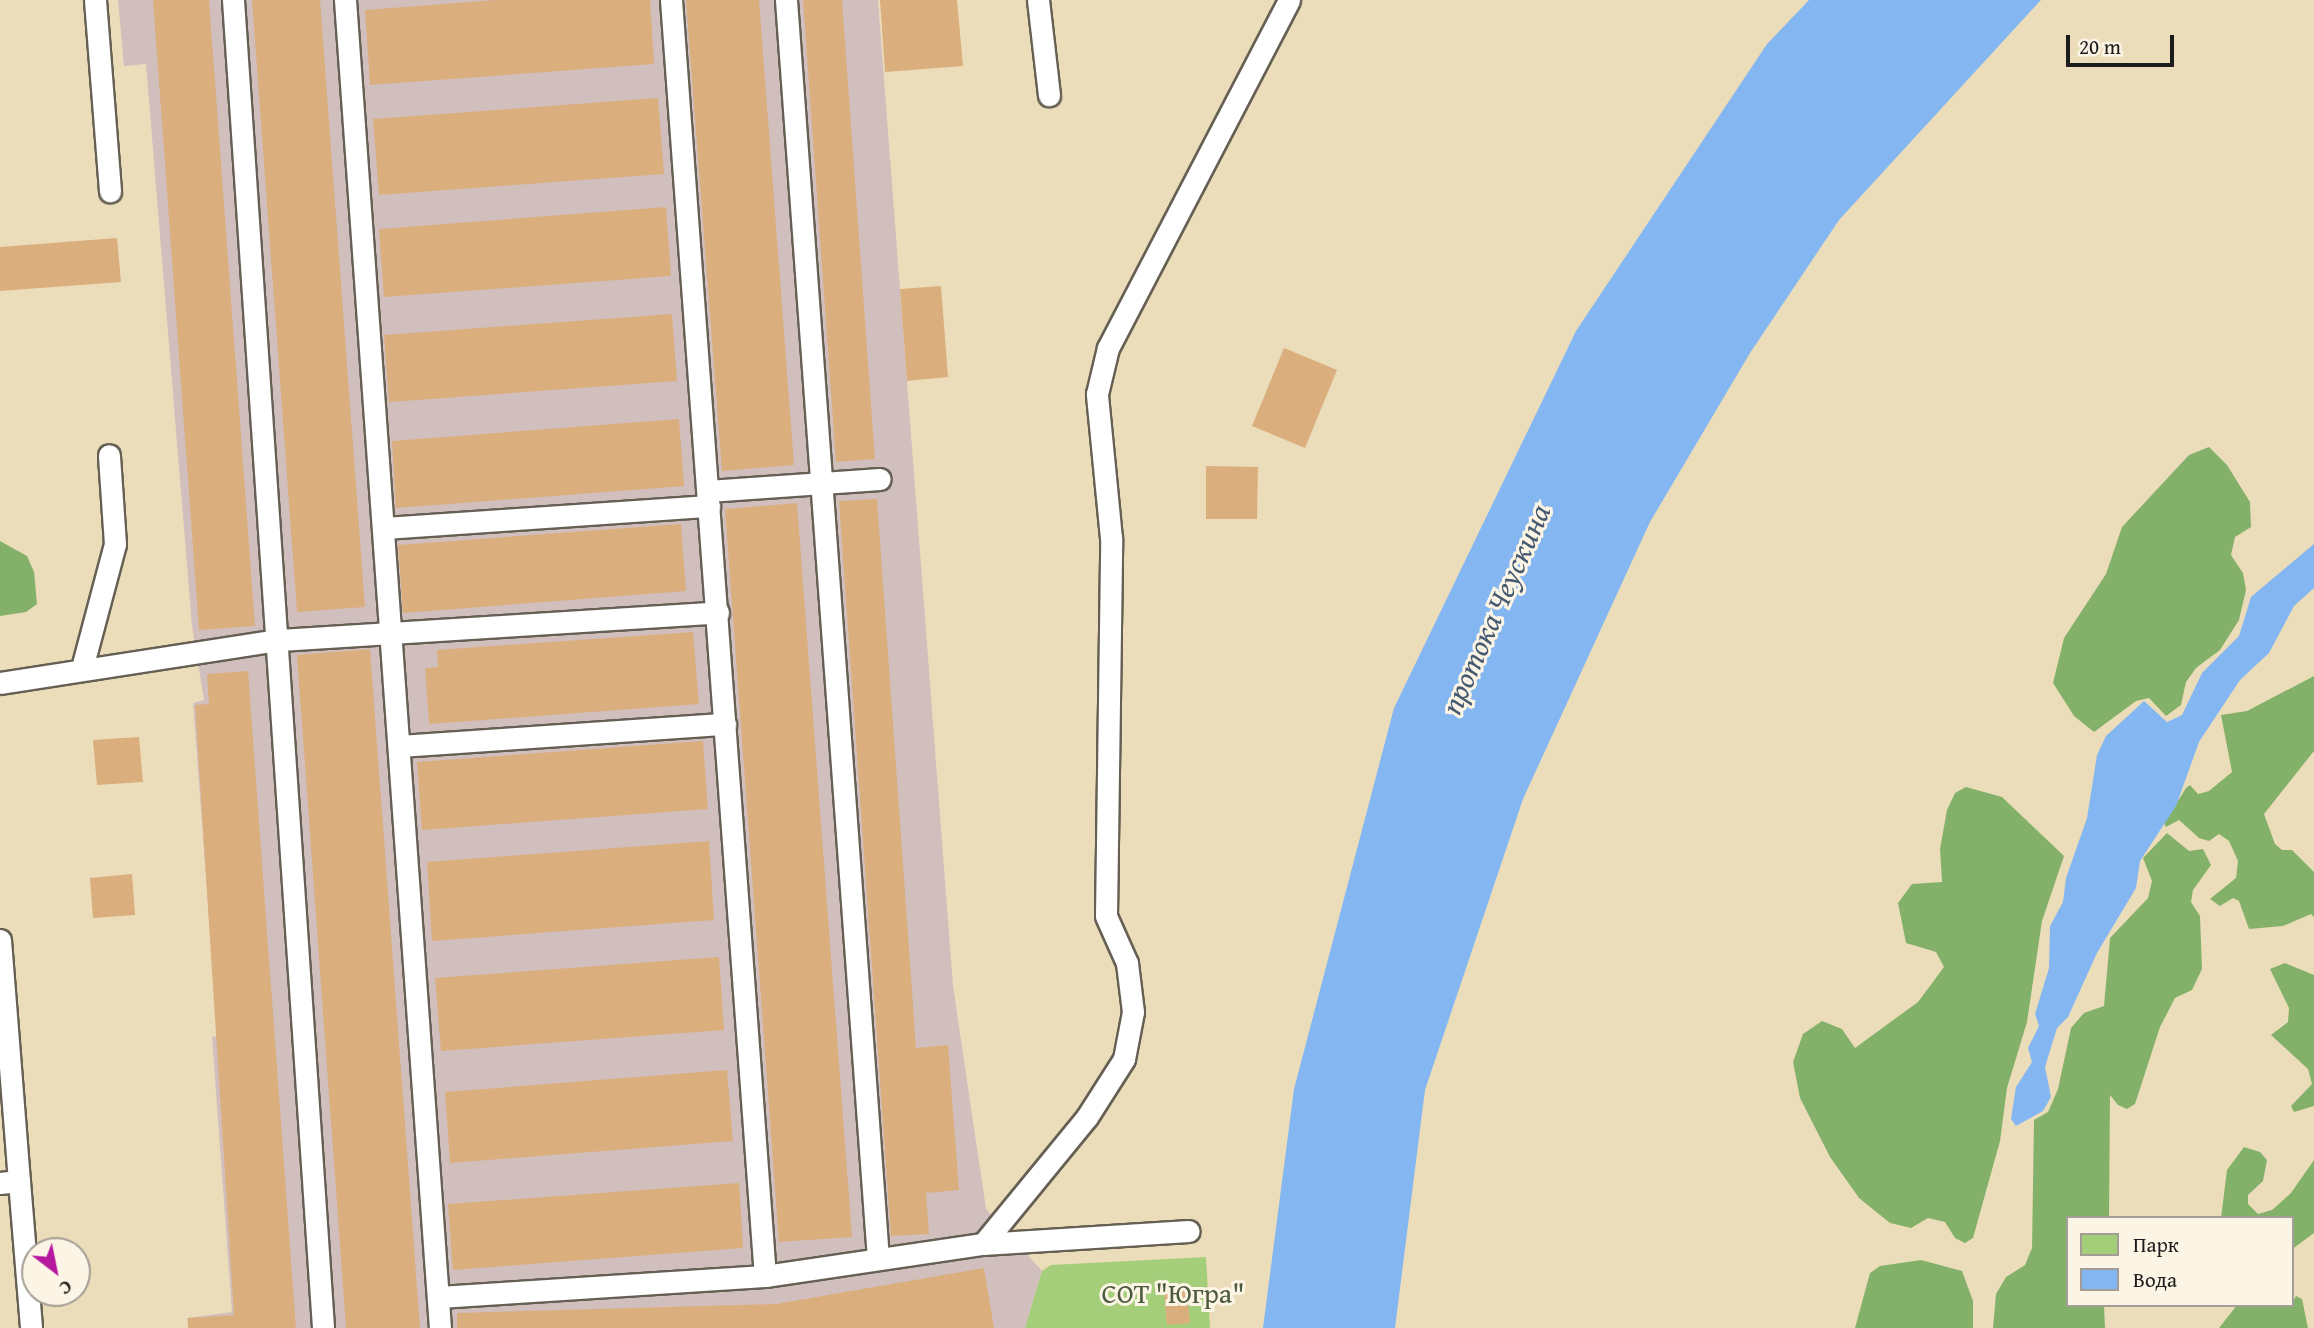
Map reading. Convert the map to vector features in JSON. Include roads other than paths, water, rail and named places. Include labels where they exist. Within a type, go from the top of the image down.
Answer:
[{"type":"lane","points":[[95,0],[110,191]]},
{"type":"lane","points":[[233,0],[323,1328]]},
{"type":"lane","points":[[345,0],[440,1328]]},
{"type":"lane","points":[[671,0],[765,1276]]},
{"type":"lane","points":[[786,0],[878,1259]]},
{"type":"lane","points":[[1038,0],[1049,95]]},
{"type":"lane","points":[[983,1244],[1087,1117],[1124,1059],[1133,1012],[1127,963],[1106,916],[1111,538],[1097,394],[1108,348],[1289,0]]},
{"type":"lane","points":[[82,668],[115,544],[109,455]]},
{"type":"lane","points":[[384,528],[709,499],[880,479]]},
{"type":"lane","points":[[0,683],[82,668],[278,640],[718,612]]},
{"type":"lane","points":[[399,746],[726,724]]},
{"type":"lane","points":[[0,940],[10,1182],[31,1328]]},
{"type":"lane","points":[[438,1297],[765,1276],[983,1244],[1189,1231]]},
{"type":"water","name":"протока Чеускина","points":[[1809,0],[2041,0],[1839,220],[1750,353],[1650,522],[1523,799],[1425,1090],[1395,1328],[1263,1328],[1294,1089],[1394,708],[1576,331],[1767,44]]},
{"type":"water","points":[[2314,544],[2314,588],[2294,606],[2269,653],[2240,680],[2199,742],[2176,806],[2140,861],[2136,888],[2097,953],[2068,1017],[2057,1028],[2045,1067],[2051,1097],[2043,1111],[2016,1126],[2011,1119],[2016,1087],[2032,1062],[2028,1048],[2039,1026],[2035,1014],[2049,968],[2050,926],[2063,902],[2066,878],[2087,818],[2097,755],[2106,736],[2144,701],[2167,722],[2182,715],[2202,673],[2239,636],[2251,597]]},
{"type":"park label","name":"СОТ \"Югра\"","points":[[1173,1293]]}]
